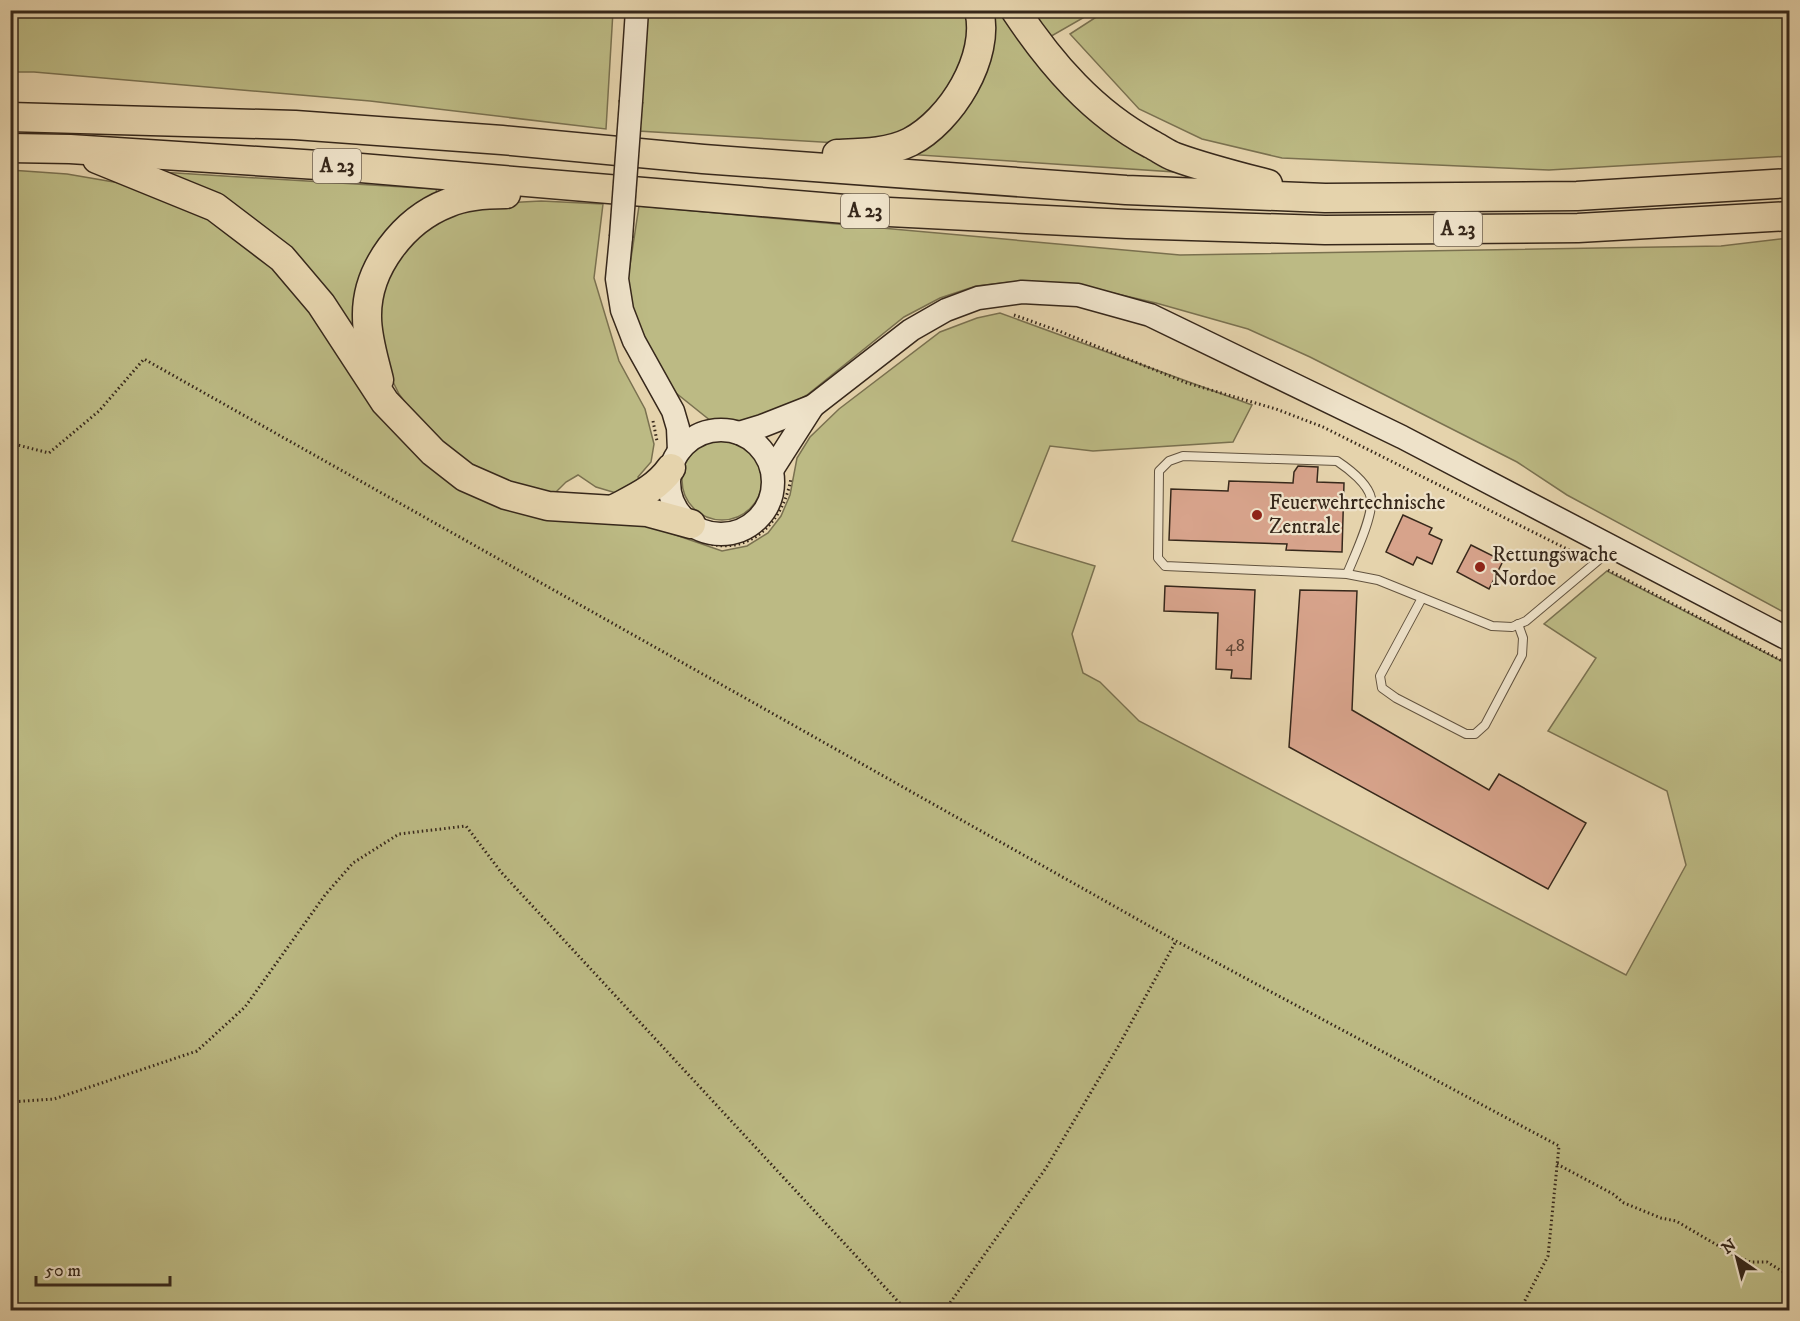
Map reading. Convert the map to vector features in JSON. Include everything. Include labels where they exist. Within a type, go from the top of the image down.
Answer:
[{"type":"highway","points":[[703,159],[875,152],[910,142],[939,121],[960,95],[973,67],[980,42],[979,10]]},
{"type":"highway","points":[[1015,10],[1036,42],[1059,70],[1094,105],[1131,133],[1173,156],[1325,198]]},
{"type":"highway","name":"A 23","points":[[10,117],[295,125],[502,140],[703,159],[1126,190],[1325,198],[1577,196],[1790,183]]},
{"type":"highway","name":"A 23","points":[[10,148],[70,149],[349,167],[868,211],[1127,224],[1325,230],[1578,228],[1790,216]]},
{"type":"highway","points":[[70,149],[215,207],[282,258],[321,304],[385,402],[434,452],[465,477],[506,495],[548,506],[616,508],[654,513],[695,532]]},
{"type":"highway","points":[[385,402],[371,348],[367,316],[370,292],[378,269],[392,246],[409,227],[431,211],[449,202],[470,197],[603,188]]},
{"type":"highway","points":[[616,508],[661,482],[670,456]]},
{"type":"main road","points":[[637,10],[617,279],[622,310],[634,341],[648,369],[668,399],[678,428],[670,456],[669,483],[672,499],[679,513],[695,532],[731,533],[750,525],[765,510],[813,406]]},
{"type":"main road","points":[[670,456],[690,440],[704,433],[762,426],[813,406],[911,330],[946,310],[978,298],[1022,292],[1078,296],[1150,315],[1402,437],[1790,640]]},
{"type":"main road","points":[[668,399],[692,419],[754,441],[782,469]]},
{"type":"lane","points":[[1347,574],[1369,518],[1371,498],[1354,472],[1337,461],[1183,456],[1169,461],[1159,471],[1158,558],[1165,566],[1347,574],[1378,580],[1492,626],[1512,627],[1526,621],[1613,548]]},
{"type":"lane","points":[[1422,598],[1380,676],[1382,688],[1396,698],[1466,734],[1475,734],[1485,725],[1522,655],[1523,638],[1518,624]]},
{"type":"path","points":[[1007,313],[1059,330],[1187,383],[1267,406],[1323,427],[1595,563],[1790,665]]},
{"type":"path","points":[[10,442],[49,453],[99,411],[144,359],[1176,941],[1559,1146],[1548,1256],[1520,1311]]},
{"type":"path","points":[[653,419],[670,456]]},
{"type":"path","points":[[695,532],[720,547],[740,544],[766,530],[783,508],[787,496],[782,469]]},
{"type":"path","points":[[10,1102],[54,1099],[197,1051],[245,1008],[325,895],[352,863],[399,834],[466,826],[501,872],[906,1311]]},
{"type":"path","points":[[945,1311],[1046,1168],[1119,1045],[1176,941]]},
{"type":"path","points":[[1557,1164],[1613,1194],[1624,1203],[1661,1218],[1676,1221],[1734,1256],[1750,1262],[1767,1262],[1790,1276]]},
{"type":"shaded area","points":[[11,10],[613,11],[606,129],[370,101],[34,72],[11,72]]},
{"type":"shaded area","points":[[1107,10],[1789,11],[1789,156],[1549,170],[1282,158],[1202,139],[1139,109],[1070,34]]},
{"type":"shaded area","points":[[648,11],[971,11],[974,38],[933,115],[872,145],[638,131]]},
{"type":"shaded area","points":[[986,11],[1003,11],[1191,173],[904,154],[944,131]]},
{"type":"shaded area","points":[[1029,11],[1095,11],[1048,38]]},
{"type":"shaded area","points":[[10,170],[67,174],[143,187],[212,214],[282,270],[429,463],[638,522],[722,551],[747,546],[768,533],[781,516],[790,495],[797,458],[810,437],[839,409],[940,332],[977,318],[1000,313],[1252,405],[1233,442],[1093,451],[1050,446],[1012,541],[1095,566],[1072,634],[1083,673],[1100,682],[1139,721],[1626,975],[1686,865],[1667,791],[1548,731],[1596,658],[1544,624],[1607,571],[1789,665],[1789,1310],[11,1310]]},
{"type":"shaded area","points":[[160,172],[436,189],[438,198],[407,220],[363,348],[327,300]]},
{"type":"shaded area","points":[[541,201],[603,204],[594,278],[619,361],[645,409],[654,444],[651,462],[638,477],[641,485],[616,493],[596,487],[578,475],[566,482],[553,495],[514,485],[477,469],[440,445],[418,420],[399,394],[382,359],[376,321],[392,263],[439,218],[487,204]]},
{"type":"shaded area","points":[[639,206],[1180,255],[1721,246],[1789,238],[1789,615],[1567,495],[1517,462],[1310,357],[1248,329],[1156,303],[1078,285],[1021,281],[976,286],[940,298],[904,317],[807,395],[770,416],[741,424],[711,421],[676,393],[656,364],[642,337],[632,308],[628,278]]},
{"type":"shaded area","points":[[722,440],[737,443],[750,452],[759,465],[762,480],[759,495],[750,508],[737,517],[722,520],[707,517],[694,508],[685,495],[682,480],[685,465],[694,452],[707,443]]},
{"type":"building","name":"Feuerwehrtechnische Zentrale","points":[[1298,466],[1318,467],[1317,482],[1344,483],[1342,552],[1286,550],[1287,544],[1169,540],[1171,489],[1228,491],[1229,481],[1293,483],[1294,472]]},
{"type":"building","points":[[1403,515],[1432,528],[1429,534],[1442,540],[1432,564],[1417,557],[1413,565],[1386,552]]},
{"type":"building","name":"Rettungswache Nordoe","points":[[1471,545],[1503,561],[1489,589],[1457,572]]},
{"type":"building","points":[[1165,586],[1255,590],[1251,679],[1231,678],[1232,670],[1216,669],[1218,613],[1164,611]]},
{"type":"building","points":[[1300,590],[1357,591],[1352,710],[1489,790],[1499,774],[1586,823],[1548,889],[1289,747]]},
{"type":"place","name":"Feuerwehrtechnische Zentrale","points":[[1257,515]]},
{"type":"place","name":"Rettungswache Nordoe","points":[[1480,567]]}]
